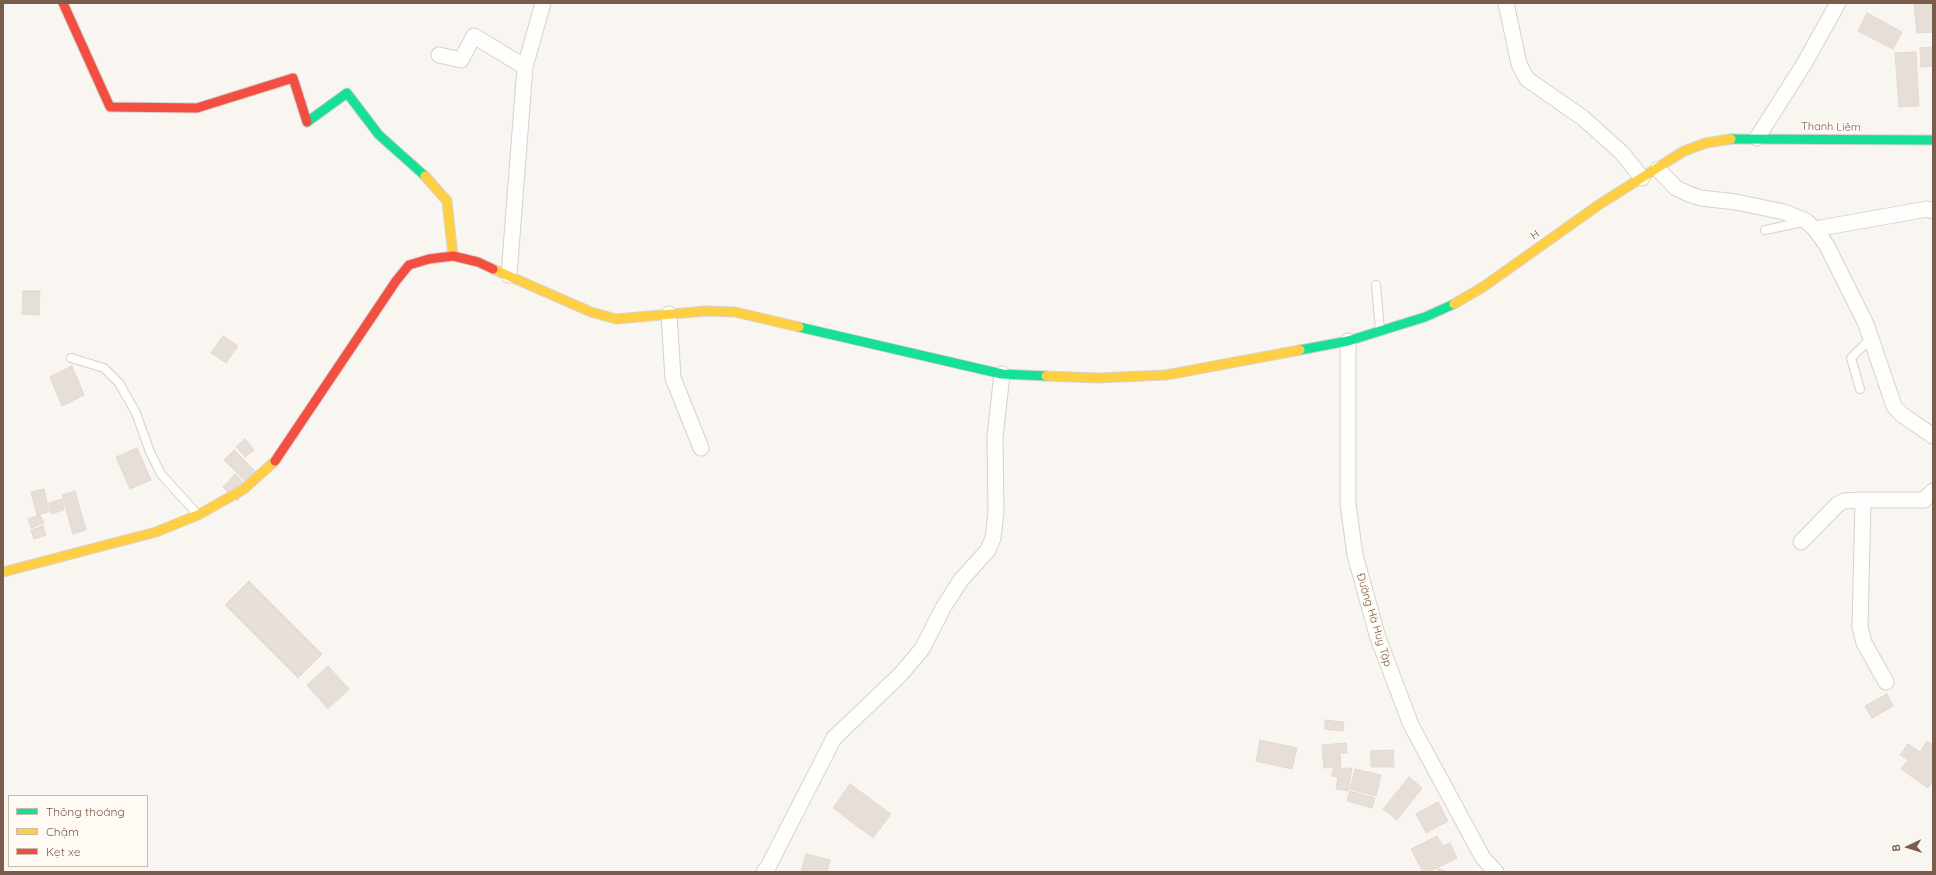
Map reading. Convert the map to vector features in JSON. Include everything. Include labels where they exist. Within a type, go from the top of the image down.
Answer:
[{"type":"street","points":[[3,572],[156,532],[198,515],[244,489],[273,463],[396,281],[409,265],[429,259],[453,256],[447,201],[427,178],[379,136],[347,93],[307,122],[293,78],[197,108],[110,107],[63,3]]},
{"type":"street","points":[[509,275],[525,67],[543,3]]},
{"type":"street","points":[[1506,3],[1519,64],[1527,78],[1583,118],[1622,153],[1642,178]]},
{"type":"street","points":[[1758,138],[1804,64],[1838,3]]},
{"type":"street","points":[[439,55],[460,60],[474,36],[525,67]]},
{"type":"street","name":"Thanh Liêm","points":[[1730,140],[1758,138],[1933,140]]},
{"type":"street","name":"H","points":[[453,256],[478,262],[591,312],[616,319],[706,311],[735,312],[1002,374],[1097,378],[1166,375],[1348,341],[1425,317],[1455,304],[1483,287],[1600,204],[1658,169],[1684,151],[1706,143],[1730,140]]},
{"type":"street","points":[[1658,169],[1676,188],[1689,194],[1701,198],[1736,202],[1784,212],[1810,225],[1827,246],[1866,324],[1894,406],[1901,414],[1933,436]]},
{"type":"street","points":[[1810,225],[1927,209],[1933,211]]},
{"type":"street","points":[[669,314],[673,378],[702,448]]},
{"type":"street","name":"Đường Hà Huy Tập","points":[[1348,341],[1348,504],[1357,562],[1378,638],[1411,725],[1483,858],[1496,872]]},
{"type":"street","points":[[764,872],[775,854],[834,738],[900,675],[922,649],[943,608],[961,580],[988,550],[995,531],[995,437],[1002,374]]},
{"type":"street","points":[[1801,542],[1838,504],[1844,501],[1924,500],[1933,491]]},
{"type":"street","points":[[1863,500],[1860,628],[1864,643],[1886,682]]},
{"type":"lane","points":[[1765,230],[1810,225]]},
{"type":"lane","points":[[1376,285],[1380,331]]},
{"type":"lane","points":[[1860,389],[1851,358],[1871,338]]},
{"type":"lane","points":[[71,358],[104,368],[119,383],[136,413],[150,452],[161,474],[198,515]]},
{"type":"building","points":[[1914,3],[1933,3],[1933,32],[1917,33]]},
{"type":"building","points":[[1867,13],[1902,32],[1893,49],[1858,31]]},
{"type":"building","points":[[1933,47],[1933,66],[1921,67],[1920,48]]},
{"type":"building","points":[[1916,52],[1919,106],[1899,107],[1895,53]]},
{"type":"building","points":[[23,291],[40,291],[39,315],[22,314]]},
{"type":"building","points":[[223,336],[238,346],[226,363],[211,353]]},
{"type":"building","points":[[72,366],[84,395],[62,406],[50,377]]},
{"type":"building","points":[[245,439],[254,450],[245,457],[236,447]]},
{"type":"building","points":[[137,448],[151,480],[130,489],[116,457]]},
{"type":"building","points":[[234,450],[257,473],[247,483],[224,460]]},
{"type":"building","points":[[235,474],[249,488],[237,501],[223,487]]},
{"type":"building","points":[[44,489],[49,512],[37,515],[31,492]]},
{"type":"building","points":[[75,491],[86,530],[73,534],[62,495]]},
{"type":"building","points":[[62,499],[64,510],[51,514],[49,503]]},
{"type":"building","points":[[40,515],[44,523],[31,528],[28,519]]},
{"type":"building","points":[[43,526],[46,535],[34,539],[31,530]]},
{"type":"building","points":[[249,581],[322,654],[298,678],[225,605]]},
{"type":"building","points":[[328,666],[349,689],[328,709],[307,685]]},
{"type":"building","points":[[1887,694],[1893,706],[1872,718],[1865,706]]},
{"type":"building","points":[[1325,720],[1344,722],[1343,731],[1325,729]]},
{"type":"building","points":[[1260,740],[1297,748],[1292,769],[1256,761]]},
{"type":"building","points":[[1927,741],[1933,745],[1933,781],[1928,788],[1901,769],[1908,760],[1900,755],[1908,744],[1920,752]]},
{"type":"building","points":[[1346,743],[1347,753],[1340,753],[1341,767],[1324,768],[1322,745]]},
{"type":"building","points":[[1393,750],[1394,767],[1371,767],[1371,751]]},
{"type":"building","points":[[1352,768],[1348,791],[1336,789],[1338,777],[1332,776],[1333,769]]},
{"type":"building","points":[[1355,769],[1381,775],[1376,796],[1350,789]]},
{"type":"building","points":[[1409,777],[1422,788],[1397,820],[1383,809]]},
{"type":"building","points":[[850,784],[891,814],[873,838],[833,808]]},
{"type":"building","points":[[1350,791],[1375,798],[1372,808],[1347,801]]},
{"type":"building","points":[[1438,802],[1448,821],[1426,833],[1416,814]]},
{"type":"building","points":[[1437,836],[1443,846],[1450,843],[1457,858],[1429,872],[1423,872],[1411,849]]},
{"type":"building","points":[[806,854],[830,860],[827,872],[801,872]]},
{"type":"building","points":[[1438,869],[1448,872],[1437,872]]},
{"type":"traffic: fast","points":[[307,122],[347,93],[379,135],[425,176]]},
{"type":"traffic: fast","points":[[1731,139],[1933,140]]},
{"type":"traffic: fast","points":[[1300,350],[1348,341],[1425,317],[1454,304]]},
{"type":"traffic: fast","points":[[799,327],[1002,374],[1046,376]]},
{"type":"traffic: slow","points":[[1454,304],[1483,287],[1600,204],[1684,151],[1706,143],[1731,139]]},
{"type":"traffic: slow","points":[[425,176],[447,201],[453,256]]},
{"type":"traffic: slow","points":[[493,269],[591,312],[616,319],[706,311],[735,312],[799,327]]},
{"type":"traffic: slow","points":[[1046,376],[1097,378],[1166,375],[1300,350]]},
{"type":"traffic: slow","points":[[3,572],[156,532],[198,515],[244,489],[275,461]]},
{"type":"traffic: jam","points":[[63,3],[110,107],[197,108],[293,78],[307,122]]},
{"type":"traffic: jam","points":[[275,461],[396,281],[409,265],[429,259],[453,256],[478,262],[493,269]]}]
